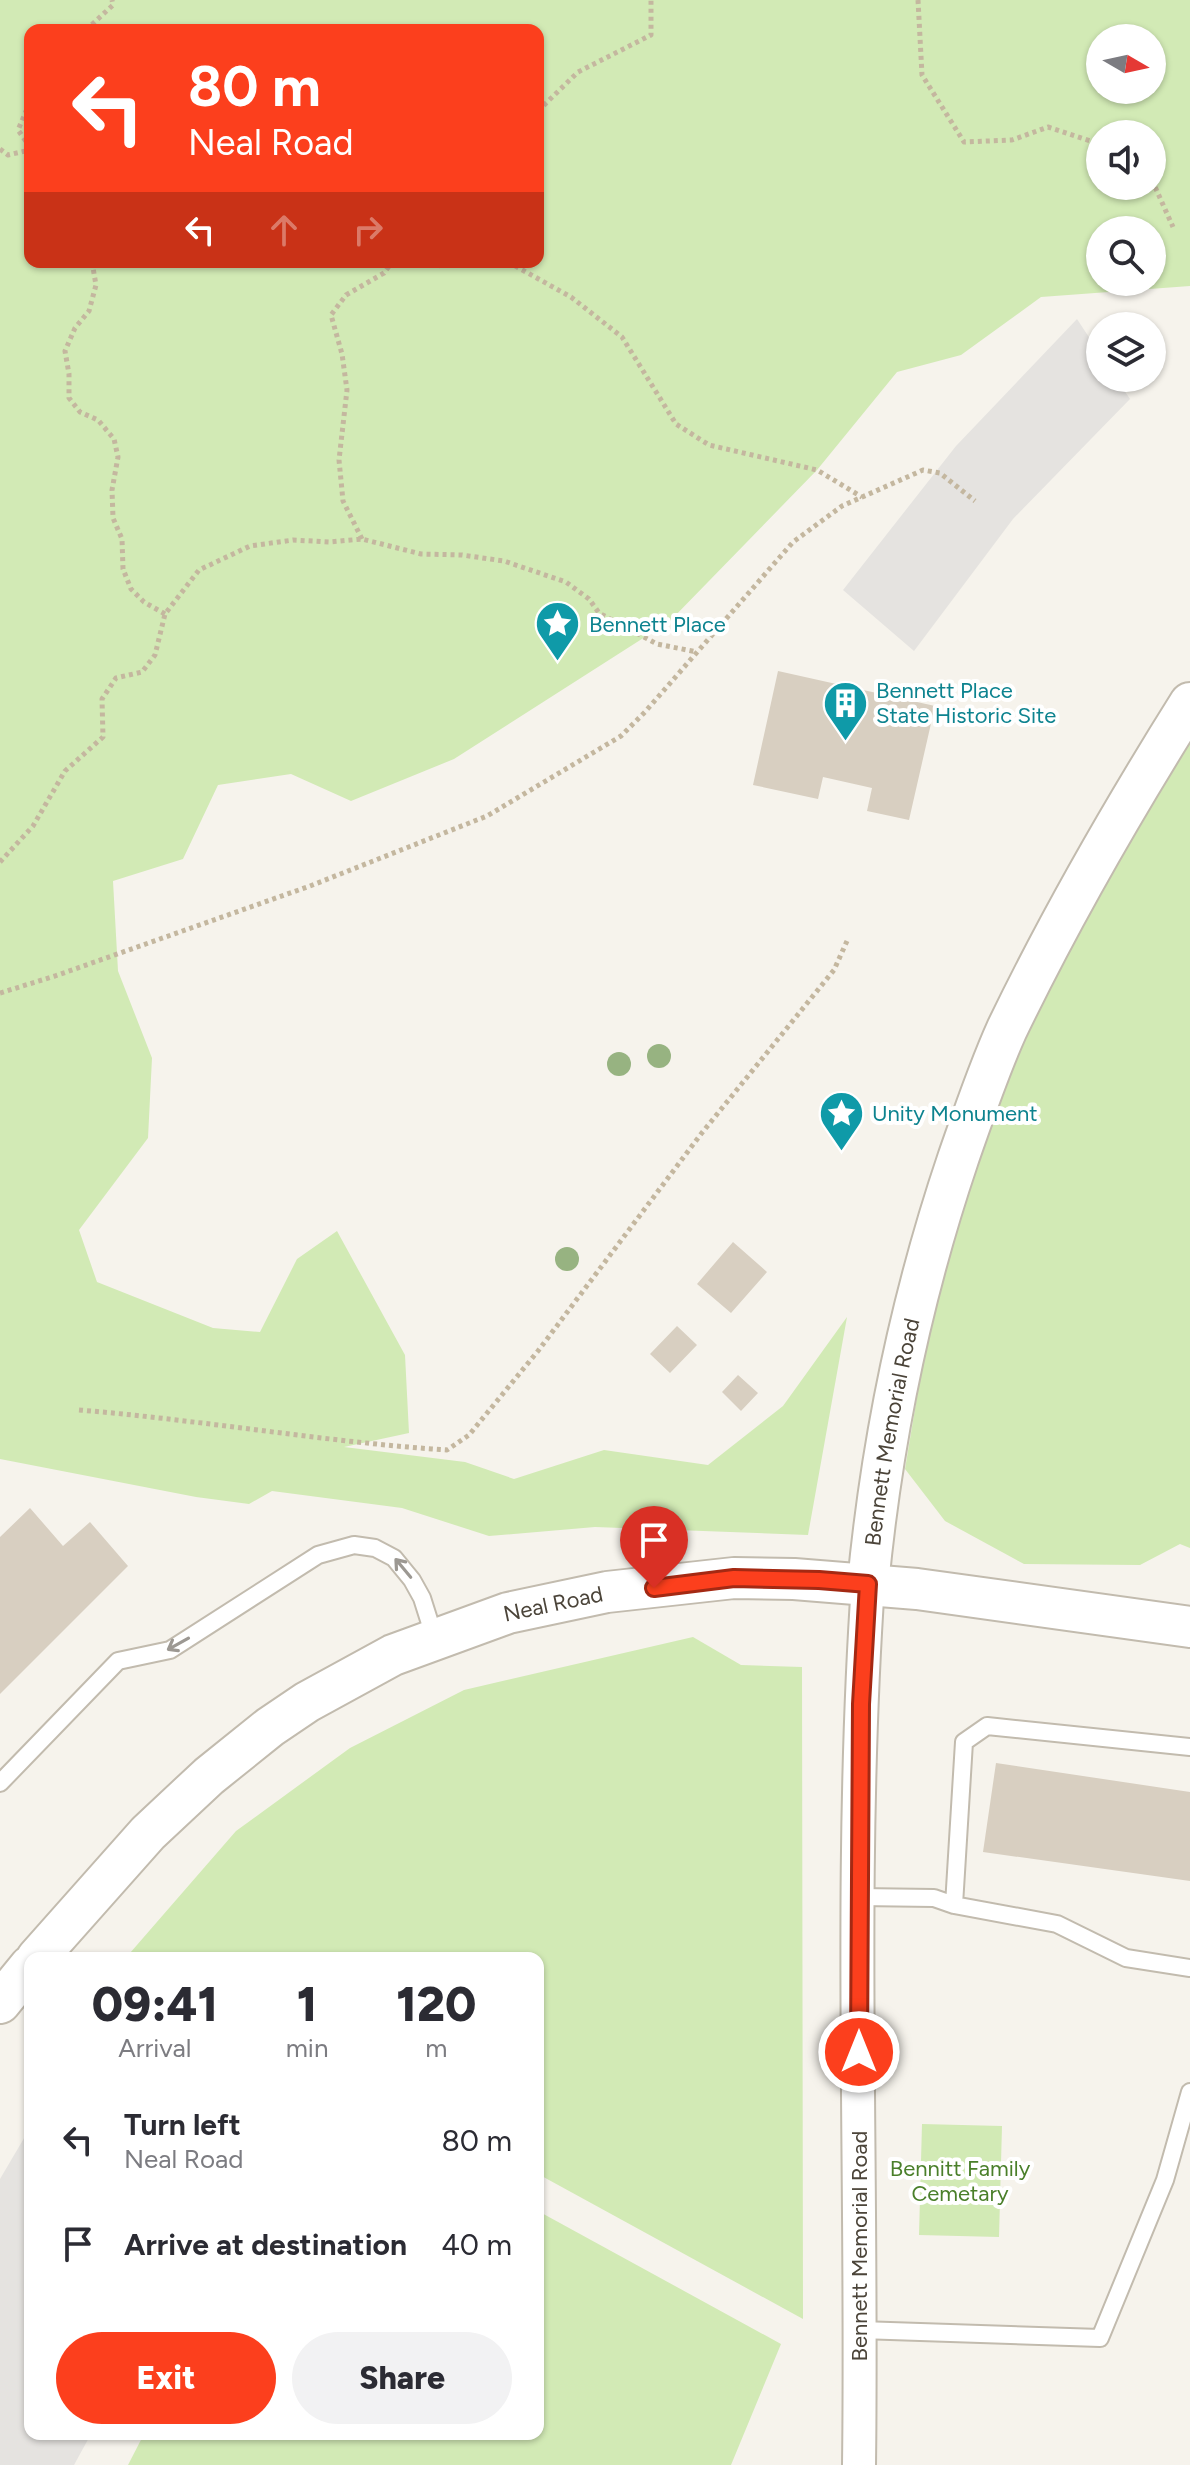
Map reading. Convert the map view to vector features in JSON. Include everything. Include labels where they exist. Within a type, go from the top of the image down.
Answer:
[{"type":"street","name":"Bennett Memorial Road","points":[[859,2465],[861,1704],[868,1584],[888,1428],[923,1267],[973,1115],[1006,1032],[1113,828],[1190,703]]},
{"type":"street","name":"Neal Road","points":[[42,1952],[148,1833],[233,1756],[307,1702],[393,1655],[508,1613],[607,1592],[734,1578],[868,1584],[1190,1627]]},
{"type":"street","points":[[0,2003],[24,1973]]},
{"type":"lane","points":[[0,1783],[118,1661],[170,1650],[318,1555],[354,1545],[375,1548],[394,1558],[422,1598],[435,1639]]},
{"type":"lane","points":[[954,1905],[964,1742],[987,1726],[1190,1747]]},
{"type":"lane","points":[[859,1897],[934,1898],[954,1905],[1057,1924],[1126,1958],[1190,1968]]},
{"type":"lane","points":[[860,2330],[1100,2338],[1165,2180],[1190,2092]]},
{"type":"path","points":[[92,24],[113,5],[112,0]]},
{"type":"path","points":[[544,105],[578,72],[651,35],[651,0]]},
{"type":"path","points":[[918,0],[922,75],[964,142],[1012,140],[1048,127],[1086,139]]},
{"type":"path","points":[[24,116],[18,130],[24,139]]},
{"type":"path","points":[[0,149],[8,155],[24,150]]},
{"type":"path","points":[[1161,200],[1173,227]]},
{"type":"path","points":[[93,268],[96,285],[89,311],[75,328],[65,351],[69,398],[80,412],[98,420],[114,439],[118,457],[112,490],[113,518],[122,539],[123,569],[131,589],[144,602],[165,614]]},
{"type":"path","points":[[362,539],[343,501],[339,460],[347,390],[342,354],[331,315],[346,295],[388,268]]},
{"type":"path","points":[[519,268],[571,297],[622,337],[676,424],[709,445],[817,470],[862,497]]},
{"type":"path","points":[[0,993],[310,886],[487,816],[621,736],[793,542],[842,506],[923,470],[940,473],[975,501]]},
{"type":"path","points":[[0,862],[33,826],[65,771],[103,737],[102,699],[116,678],[142,672],[155,655],[165,614],[199,570],[250,546],[293,540],[329,542],[362,539],[421,554],[462,555],[504,561],[566,582],[589,599],[599,613],[657,644],[698,652]]},
{"type":"path","points":[[79,1410],[447,1450],[469,1435],[538,1351],[701,1134],[834,970],[847,941]]},
{"type":"green space","points":[[0,0],[1190,0],[1190,286],[1166,288],[1166,216],[1086,216],[1086,294],[1041,297],[961,355],[897,372],[817,470],[670,621],[454,759],[351,801],[291,774],[218,785],[183,859],[113,881],[118,971],[152,1058],[148,1138],[79,1230],[97,1282],[213,1328],[260,1332],[297,1259],[337,1231],[405,1355],[409,1433],[344,1447],[465,1462],[514,1479],[604,1450],[708,1465],[783,1406],[847,1317],[808,1535],[595,1527],[489,1536],[402,1508],[272,1491],[249,1504],[196,1497],[0,1459]]},
{"type":"green space","points":[[1190,737],[1190,1548],[1180,1544],[1140,1565],[1024,1564],[945,1521],[905,1469],[952,1186],[1090,907]]},
{"type":"green space","points":[[693,1637],[741,1665],[802,1667],[803,2319],[544,2177],[544,1952],[131,1952],[236,1831],[350,1748],[464,1690]]},
{"type":"green space","name":"Bennitt Family Cemetary","points":[[922,2124],[1002,2126],[999,2237],[919,2235]]},
{"type":"green space","points":[[544,2214],[781,2344],[731,2465],[128,2465],[141,2440],[544,2440]]},
{"type":"shaded area","points":[[1077,319],[1086,333],[1086,392],[1125,392],[1130,399],[1013,519],[914,651],[843,590],[956,446]]},
{"type":"shaded area","points":[[24,2138],[24,2440],[88,2440],[74,2465],[0,2465],[0,2179]]},
{"type":"building","name":"Bennett Place State Historic Site","points":[[778,671],[935,706],[909,820],[867,811],[872,788],[823,777],[818,799],[753,785]]},
{"type":"building","points":[[733,1242],[767,1272],[731,1313],[697,1284]]},
{"type":"building","points":[[677,1326],[697,1345],[670,1373],[650,1354]]},
{"type":"building","points":[[738,1375],[758,1393],[741,1411],[722,1392]]},
{"type":"building","points":[[30,1508],[63,1546],[90,1522],[128,1566],[0,1694],[0,1537]]},
{"type":"building","points":[[996,1763],[1190,1792],[1190,1881],[983,1852]]},
{"type":"place","name":"Bennett Place","points":[[558,663]]},
{"type":"place","name":"Bennett Place State Historic Site","points":[[845,742]]},
{"type":"place","name":"Unity Monument","points":[[841,1152]]},
{"type":"route","points":[[654,1588],[734,1578],[868,1584],[861,1704],[858,1859],[859,2052]]}]
